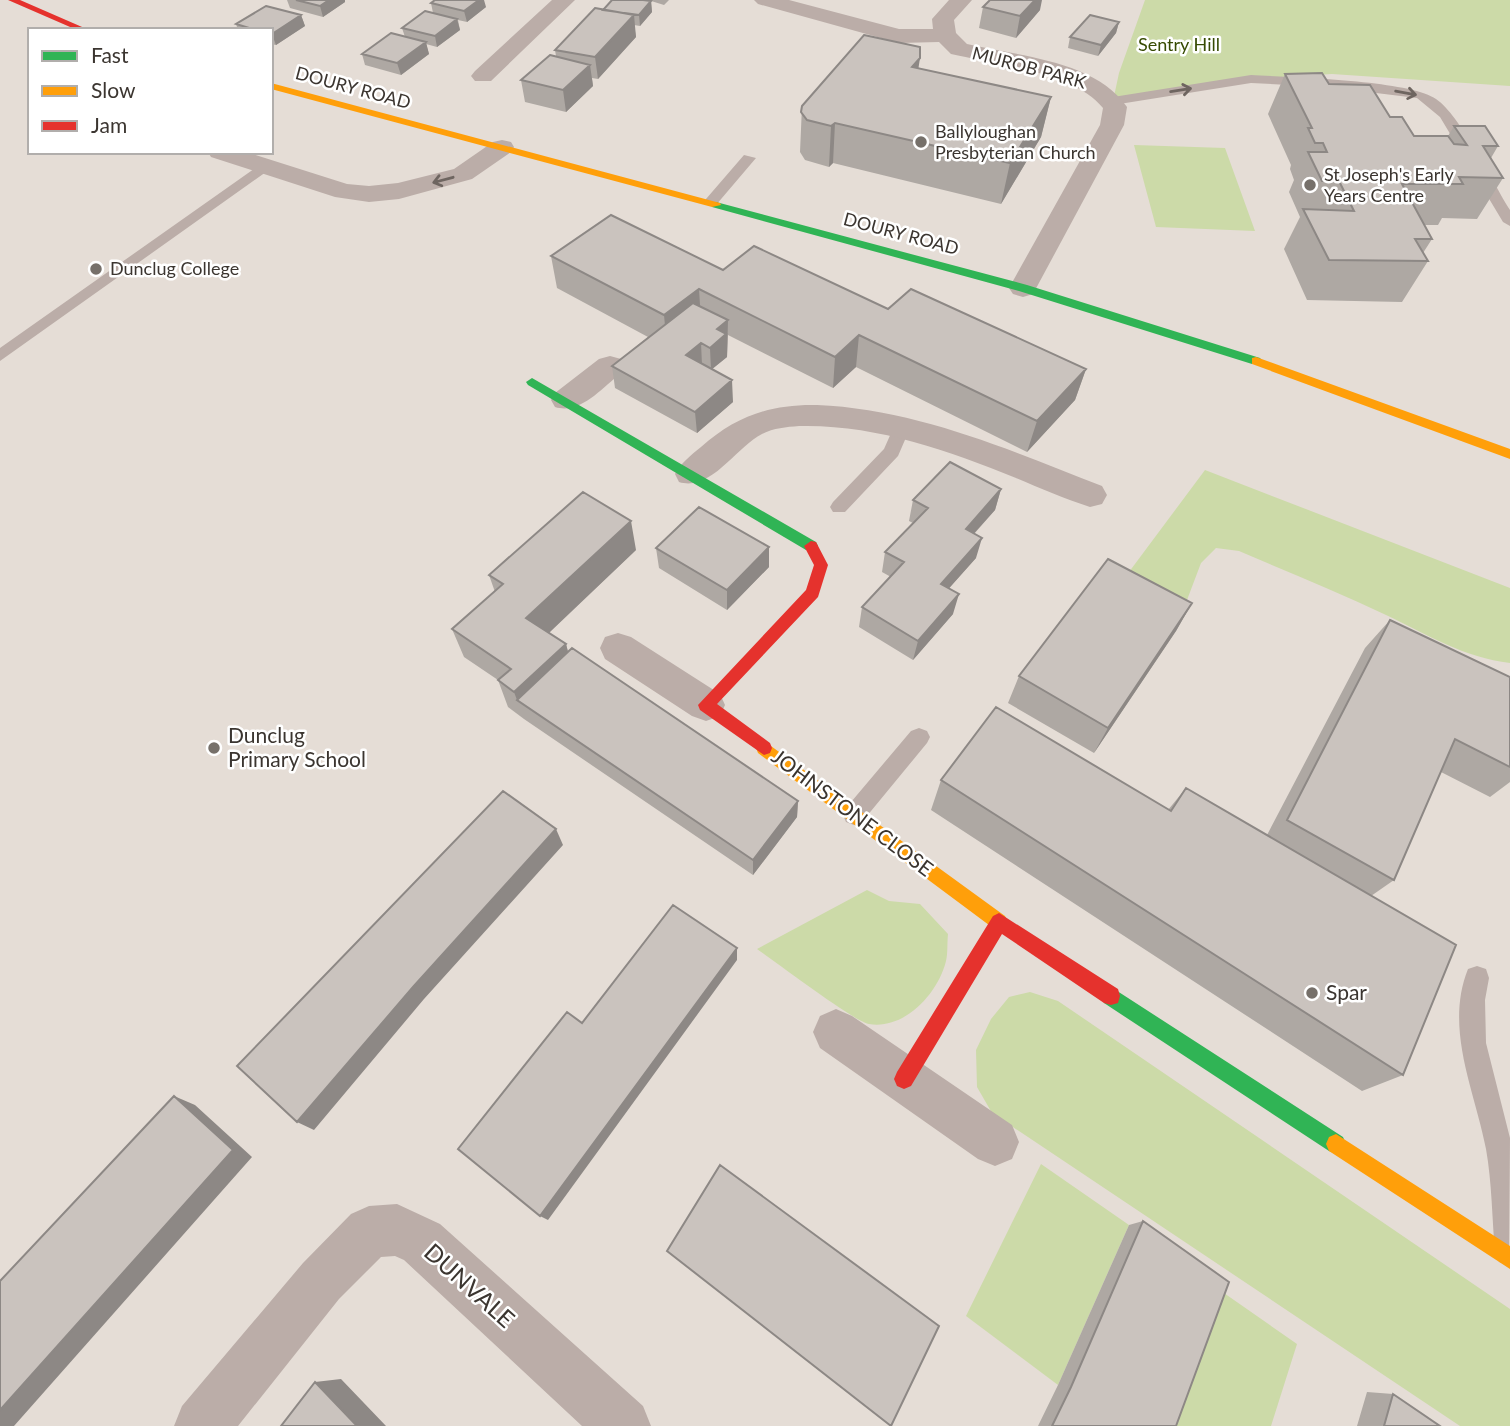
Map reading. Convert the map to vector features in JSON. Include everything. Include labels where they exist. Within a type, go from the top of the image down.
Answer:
[{"type":"street","points":[[12,0],[80,28]]},
{"type":"street","points":[[483,76],[564,0]]},
{"type":"street","name":"MUROB PARK","points":[[765,0],[899,36],[945,36]]},
{"type":"street","name":"MUROB PARK","points":[[961,0],[943,19],[945,36],[959,49],[1061,73],[1095,86],[1113,101],[1116,114],[1023,288]]},
{"type":"street","name":"DOURY ROAD","points":[[273,87],[711,202],[1023,288],[1238,354],[1510,454]]},
{"type":"street","points":[[226,154],[344,192],[378,194],[463,174],[502,147]]},
{"type":"street","points":[[565,400],[610,366]]},
{"type":"street","points":[[532,382],[805,540],[816,553],[821,565],[820,580],[813,593],[706,705]]},
{"type":"street","points":[[691,474],[746,429],[774,418],[833,417],[902,426],[965,445],[1090,495]]},
{"type":"street","name":"JOHNSTONE CLOSE","points":[[618,648],[706,705],[999,922],[1510,1258]]},
{"type":"street","points":[[904,1079],[999,922]]},
{"type":"street","points":[[836,1032],[995,1142]]},
{"type":"street","name":"DUNVALE","points":[[202,1426],[321,1281],[369,1232],[397,1230],[422,1242],[623,1426]]},
{"type":"lane","points":[[1113,101],[1251,79],[1327,83],[1420,96],[1445,114],[1510,222]]},
{"type":"lane","points":[[711,202],[749,158]]},
{"type":"lane","points":[[0,356],[266,167]]},
{"type":"lane","points":[[839,507],[892,452],[902,426]]},
{"type":"lane","points":[[854,815],[919,737]]},
{"type":"lane","points":[[1477,978],[1473,992],[1474,1053],[1499,1149],[1510,1258]]},
{"type":"green space","name":"Sentry Hill","points":[[1145,0],[1510,0],[1510,86],[1332,74],[1251,79],[1113,101],[1119,73]]},
{"type":"green space","points":[[1134,145],[1225,148],[1255,231],[1156,227]]},
{"type":"green space","points":[[1205,470],[1510,588],[1510,663],[1462,651],[1350,598],[1239,551],[1216,548],[1201,563],[1187,600],[1129,572]]},
{"type":"green space","points":[[867,890],[889,901],[920,904],[948,934],[946,961],[936,986],[918,1007],[907,1015],[882,1024],[861,1021],[757,949]]},
{"type":"green space","points":[[1030,992],[1058,1001],[1510,1309],[1510,1426],[1460,1426],[992,1113],[977,1087],[976,1050],[991,1019],[1009,997]]},
{"type":"green space","points":[[1041,1164],[1129,1225],[1058,1385],[966,1316]]},
{"type":"green space","points":[[1211,1284],[1297,1344],[1271,1426],[1155,1426]]},
{"type":"building","points":[[296,0],[329,0],[320,6]]},
{"type":"building","points":[[435,0],[479,0],[464,11],[431,3]]},
{"type":"building","points":[[612,0],[651,1],[639,15],[603,10]]},
{"type":"building","points":[[990,0],[1035,0],[1020,16],[983,7]]},
{"type":"building","points":[[266,6],[301,15],[273,33],[273,28],[249,28],[236,24]]},
{"type":"building","points":[[595,8],[634,15],[595,57],[555,50]]},
{"type":"building","points":[[425,11],[457,19],[435,36],[402,28]]},
{"type":"building","points":[[1090,15],[1119,22],[1101,45],[1070,37]]},
{"type":"building","points":[[391,33],[426,42],[397,63],[362,54]]},
{"type":"building","points":[[864,35],[920,47],[920,58],[912,67],[1051,97],[1010,163],[835,123],[831,126],[807,120],[801,112],[802,106]]},
{"type":"building","points":[[550,55],[590,65],[563,90],[521,80]]},
{"type":"building","points":[[1322,73],[1329,84],[1370,85],[1390,117],[1402,117],[1414,136],[1448,136],[1454,144],[1467,145],[1454,126],[1485,126],[1498,146],[1483,146],[1503,178],[1459,177],[1463,184],[1402,184],[1432,239],[1415,239],[1428,261],[1329,260],[1303,209],[1354,211],[1339,181],[1322,181],[1308,152],[1327,152],[1323,143],[1315,143],[1308,128],[1312,128],[1285,74]]},
{"type":"building","points":[[611,215],[723,270],[754,246],[888,309],[911,289],[1086,369],[1037,421],[859,335],[835,357],[699,289],[664,315],[551,256]]},
{"type":"building","points":[[693,303],[728,320],[717,329],[726,334],[710,348],[701,343],[686,355],[732,380],[695,412],[612,366]]},
{"type":"building","points":[[950,462],[1001,489],[966,529],[982,538],[941,584],[959,594],[918,641],[862,607],[904,562],[885,552],[928,508],[913,500]]},
{"type":"building","points":[[583,492],[631,521],[526,618],[566,644],[514,692],[498,680],[511,669],[452,629],[503,584],[489,575]]},
{"type":"building","points":[[699,507],[769,547],[727,590],[656,548]]},
{"type":"building","points":[[1108,559],[1192,603],[1108,728],[1019,676]]},
{"type":"building","points":[[1390,620],[1510,677],[1510,767],[1455,739],[1394,880],[1287,820]]},
{"type":"building","points":[[572,648],[798,801],[753,860],[517,700]]},
{"type":"building","points":[[996,707],[1171,811],[1186,788],[1456,945],[1403,1075],[941,780]]},
{"type":"building","points":[[503,791],[556,829],[413,987],[297,1122],[237,1066]]},
{"type":"building","points":[[673,905],[737,948],[540,1216],[458,1149],[567,1012],[582,1023]]},
{"type":"building","points":[[174,1096],[233,1150],[0,1410],[0,1281]]},
{"type":"building","points":[[720,1165],[939,1326],[891,1426],[667,1251]]},
{"type":"building","points":[[1143,1221],[1229,1282],[1176,1426],[1052,1426],[1071,1387]]},
{"type":"building","points":[[315,1382],[357,1426],[281,1426]]},
{"type":"building","points":[[1393,1394],[1440,1426],[1384,1426]]},
{"type":"traffic: fast","points":[[716,205],[1023,288],[1256,361]]},
{"type":"traffic: fast","points":[[532,382],[811,546]]},
{"type":"traffic: fast","points":[[1111,996],[1336,1144]]},
{"type":"traffic: slow","points":[[273,87],[716,205]]},
{"type":"traffic: slow","points":[[1256,361],[1510,454]]},
{"type":"traffic: slow","points":[[764,748],[999,922]]},
{"type":"traffic: slow","points":[[1336,1144],[1510,1258]]},
{"type":"traffic: jam","points":[[12,0],[80,28]]},
{"type":"traffic: jam","points":[[764,748],[706,705],[813,593],[821,565],[811,546]]},
{"type":"traffic: jam","points":[[904,1079],[999,922],[1111,996]]},
{"type":"place","name":"Ballyloughan Presbyterian Church","points":[[921,142]]},
{"type":"place","name":"St Joseph's Early Years Centre","points":[[1310,185]]},
{"type":"place","name":"Dunclug College","points":[[96,269]]},
{"type":"place","name":"Dunclug Primary School","points":[[214,748]]},
{"type":"place","name":"Spar","points":[[1312,993]]}]
